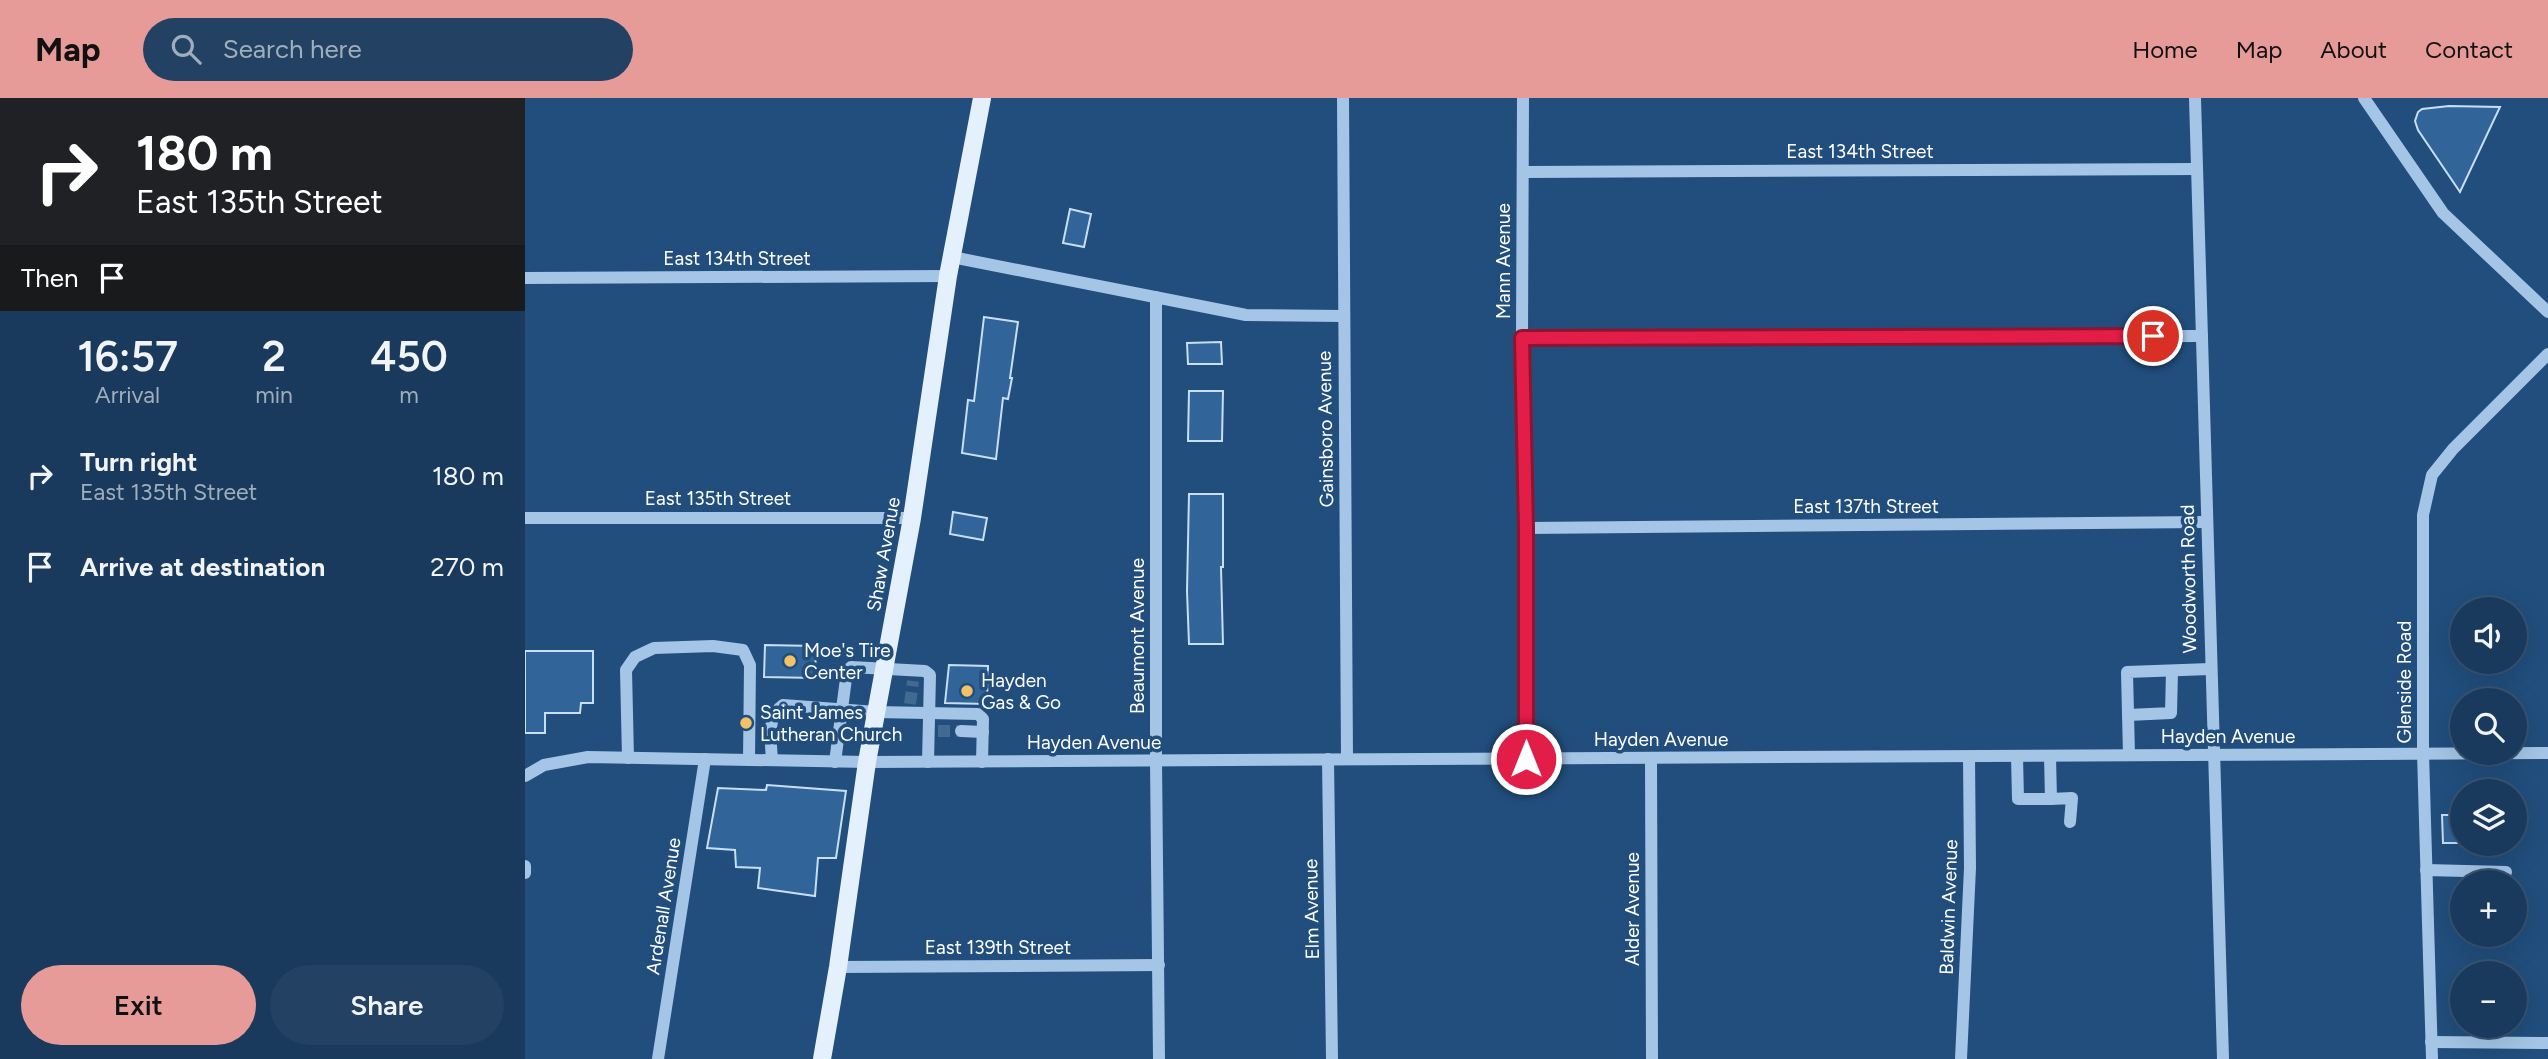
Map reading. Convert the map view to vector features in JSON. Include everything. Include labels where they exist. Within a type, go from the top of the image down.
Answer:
[{"type":"main road","name":"Shaw Avenue","points":[[822,1059],[867,762],[912,517],[948,276],[982,98]]},
{"type":"street","name":"Gainsboro Avenue","points":[[1343,98],[1347,759]]},
{"type":"street","name":"Mann Avenue","points":[[1523,98],[1526,759]]},
{"type":"street","name":"Woodworth Road","points":[[2195,98],[2223,1059]]},
{"type":"street","points":[[2364,98],[2443,213],[2548,312]]},
{"type":"street","name":"East 134th Street","points":[[1523,172],[2197,169]]},
{"type":"street","points":[[952,257],[1246,315],[1343,316]]},
{"type":"street","name":"East 134th Street","points":[[525,278],[948,276]]},
{"type":"street","name":"Beaumont Avenue","points":[[1156,297],[1159,1059]]},
{"type":"street","points":[[1522,338],[2202,336]]},
{"type":"street","name":"Glenside Road","points":[[2432,1059],[2423,753],[2423,515],[2432,475],[2453,449],[2548,354]]},
{"type":"street","name":"East 135th Street","points":[[525,518],[912,517]]},
{"type":"street","name":"East 137th Street","points":[[1526,528],[2206,522]]},
{"type":"street","points":[[628,758],[627,670],[635,657],[655,648],[713,646],[743,650],[750,665],[749,760]]},
{"type":"street","points":[[835,762],[847,671],[851,667],[884,669],[913,676],[925,671],[930,675],[929,714],[933,731],[928,762]]},
{"type":"street","points":[[2129,755],[2127,672],[2210,669]]},
{"type":"street","points":[[2128,715],[2171,713],[2172,671]]},
{"type":"street","points":[[772,760],[771,724],[777,710],[783,705],[876,712],[909,708],[929,714],[978,714],[983,719],[982,762]]},
{"type":"street","points":[[961,731],[983,732]]},
{"type":"street","name":"Hayden Avenue","points":[[525,776],[544,765],[588,757],[982,762],[2548,753]]},
{"type":"street","points":[[2017,756],[2018,799],[2072,798],[2070,822]]},
{"type":"street","points":[[2050,756],[2051,799]]},
{"type":"street","name":"Baldwin Avenue","points":[[1961,1059],[1970,868],[1969,757]]},
{"type":"street","name":"Ardenall Avenue","points":[[658,1059],[705,759]]},
{"type":"street","name":"Elm Avenue","points":[[1328,759],[1332,1059]]},
{"type":"street","name":"Alder Avenue","points":[[1651,759],[1652,1059]]},
{"type":"street","points":[[525,866],[525,873]]},
{"type":"street","points":[[2426,870],[2450,871]]},
{"type":"street","name":"East 139th Street","points":[[838,967],[1159,965]]},
{"type":"street","points":[[2431,1042],[2548,1042]]},
{"type":"building","points":[[2449,106],[2500,107],[2460,192],[2418,130],[2415,121],[2422,109]]},
{"type":"building","points":[[1070,209],[1091,214],[1084,247],[1063,243]]},
{"type":"building","points":[[984,317],[1018,322],[1012,378],[1008,399],[1003,398],[996,459],[962,453],[968,400],[974,401]]},
{"type":"building","points":[[1221,342],[1222,364],[1188,364],[1187,343]]},
{"type":"building","points":[[1189,391],[1223,391],[1222,441],[1188,441]]},
{"type":"building","points":[[1189,494],[1223,494],[1223,644],[1189,644]]},
{"type":"building","points":[[953,512],[987,518],[983,540],[950,534]]},
{"type":"building","name":"Moe's Tire Center","points":[[765,645],[816,646],[815,678],[764,677]]},
{"type":"building","points":[[525,651],[593,651],[593,703],[581,703],[580,713],[545,713],[545,733],[525,733]]},
{"type":"building","name":"Hayden Gas & Go","points":[[949,665],[988,666],[987,704],[945,703]]},
{"type":"building","points":[[767,785],[846,791],[836,858],[818,858],[815,896],[758,888],[760,868],[736,867],[735,850],[707,848],[718,788],[766,790]]},
{"type":"building","points":[[2442,815],[2450,815],[2450,843],[2443,843]]},
{"type":"tunnel","points":[[910,704],[913,681]]},
{"type":"tunnel","points":[[938,731],[961,731]]},
{"type":"place","name":"Moe's Tire Center","points":[[790,661]]},
{"type":"place","name":"Hayden Gas & Go","points":[[967,691]]},
{"type":"place","name":"Saint James Lutheran Church","points":[[746,723]]},
{"type":"route","points":[[1526,759],[1526,528],[1522,338],[2153,336]]}]
